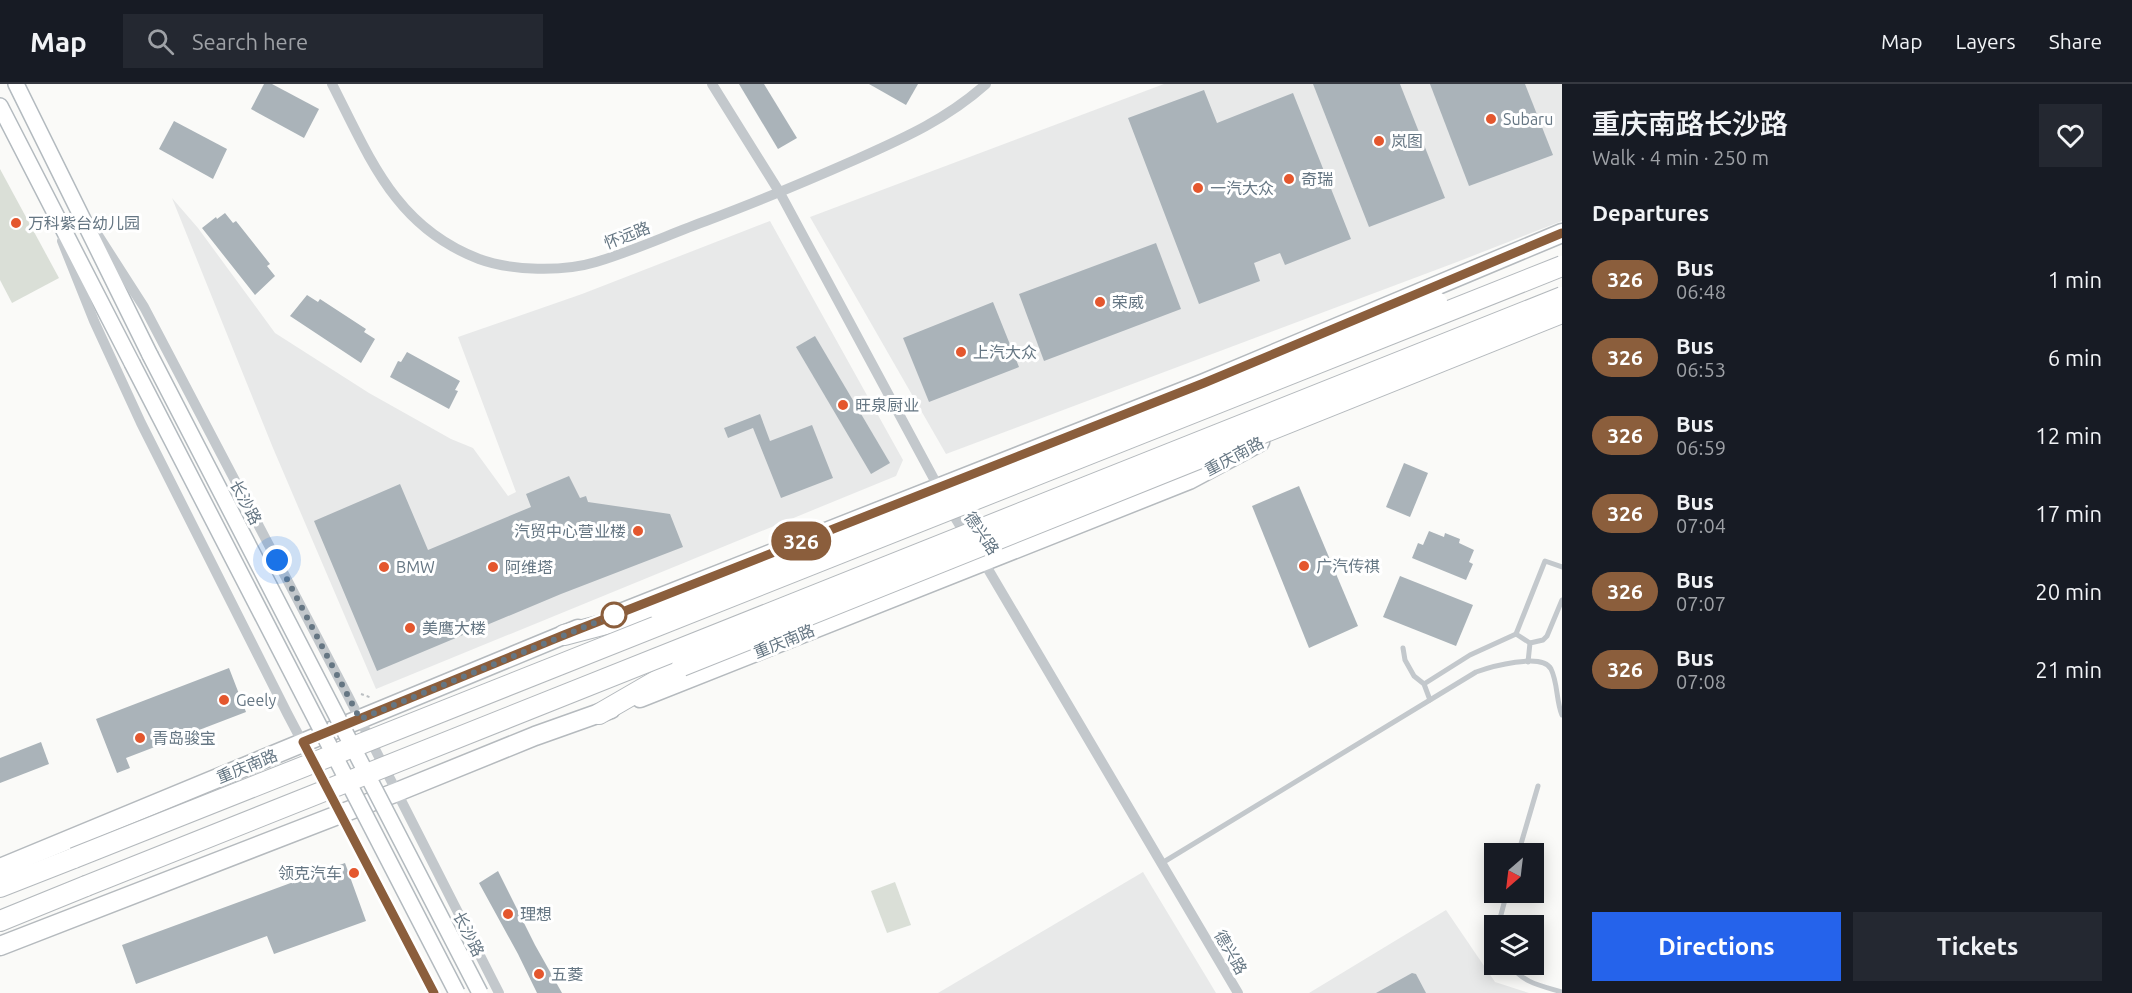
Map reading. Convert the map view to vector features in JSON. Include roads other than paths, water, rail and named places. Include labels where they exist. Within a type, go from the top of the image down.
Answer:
[{"type":"highway","points":[[564,635],[659,610],[1562,253]]},
{"type":"highway","points":[[0,887],[1562,266]]},
{"type":"highway","points":[[0,921],[1562,297]]},
{"type":"highway","points":[[599,714],[682,666],[1562,313]]},
{"type":"main road","name":"长沙路","points":[[16,84],[150,355],[480,993]]},
{"type":"main road","points":[[0,106],[457,993]]},
{"type":"main road","name":"重庆南路","points":[[0,868],[564,635],[1204,383],[1562,233]]},
{"type":"main road","name":"重庆南路","points":[[0,946],[985,562],[1189,480],[1286,428],[1562,320]]},
{"type":"street","name":"怀远路","points":[[332,84],[382,181],[403,208],[432,234],[480,259],[522,268],[553,268],[595,262],[780,193],[923,129],[986,84]]},
{"type":"street","name":"德兴路","points":[[712,84],[780,193],[953,518],[985,562],[1238,993]]},
{"type":"street","name":"长沙路","points":[[62,178],[144,307],[360,719],[499,993]]},
{"type":"street","points":[[40,186],[94,321],[141,423],[434,993]]},
{"type":"lane","points":[[1424,684],[1470,655],[1516,634],[1545,561],[1562,567]]},
{"type":"lane","points":[[1516,634],[1530,643],[1543,640],[1547,636],[1562,600]]},
{"type":"lane","points":[[1528,662],[1530,643]]},
{"type":"lane","points":[[1403,648],[1405,660],[1414,676],[1424,684],[1430,700]]},
{"type":"lane","points":[[1161,863],[1476,672],[1510,663],[1540,662],[1550,667],[1562,715]]},
{"type":"lane","points":[[1521,843],[1538,786]]},
{"type":"lane","points":[[1519,975],[1527,981],[1562,992]]},
{"type":"place","name":"Subaru","points":[[1491,119]]},
{"type":"place","name":"岚图","points":[[1379,141]]},
{"type":"place","name":"奇瑞","points":[[1289,179]]},
{"type":"place","name":"一汽大众","points":[[1198,188]]},
{"type":"place","name":"万科紫台幼儿园","points":[[16,223]]},
{"type":"place","name":"荣威","points":[[1100,302]]},
{"type":"place","name":"上汽大众","points":[[961,352]]},
{"type":"place","name":"旺泉厨业","points":[[843,405]]},
{"type":"place","name":"汽贸中心营业楼","points":[[638,531]]},
{"type":"place","name":"广汽传祺","points":[[1304,566]]},
{"type":"place","name":"BMW","points":[[384,567]]},
{"type":"place","name":"阿维塔","points":[[493,567]]},
{"type":"place","name":"美鹰大楼","points":[[410,628]]},
{"type":"place","name":"Geely","points":[[224,700]]},
{"type":"place","name":"青岛骏宝","points":[[140,738]]},
{"type":"place","name":"领克汽车","points":[[354,873]]},
{"type":"place","name":"理想","points":[[508,914]]},
{"type":"place","name":"五菱","points":[[539,974]]}]
